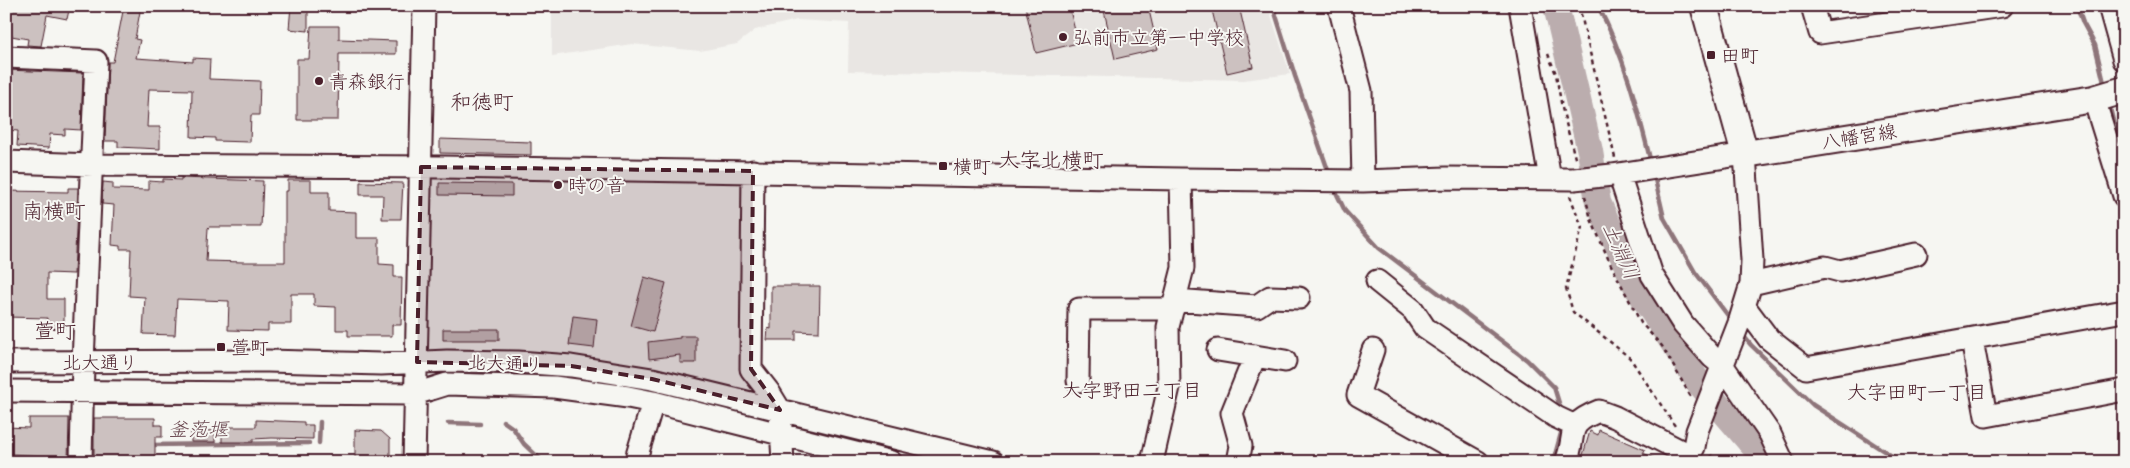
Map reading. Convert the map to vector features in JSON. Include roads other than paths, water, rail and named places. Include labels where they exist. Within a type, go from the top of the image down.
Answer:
[{"type":"main road","points":[[1704,6],[1744,154]]},
{"type":"main road","name":"八幡宮線","points":[[1744,154],[2108,95]]},
{"type":"street","points":[[414,462],[424,6]]},
{"type":"street","points":[[1339,6],[1361,91],[1363,181]]},
{"type":"street","points":[[1520,6],[1570,179]]},
{"type":"street","points":[[1812,6],[1820,33],[1991,7]]},
{"type":"street","points":[[2109,6],[2124,60]]},
{"type":"street","points":[[6,57],[96,61],[82,362],[81,462]]},
{"type":"street","points":[[2108,95],[2124,196]]},
{"type":"street","points":[[6,162],[92,165],[753,171],[1181,180],[1363,181],[1446,178],[1570,179],[1744,154],[1752,260],[1751,284],[1742,315],[1691,449],[1599,412],[1566,422],[1426,328],[1413,310],[1377,281]]},
{"type":"street","points":[[753,171],[751,369],[780,410],[783,462]]},
{"type":"street","points":[[1615,174],[1652,275],[1683,324],[1712,357],[1770,434],[1782,462]]},
{"type":"street","points":[[1152,462],[1170,387],[1168,327],[1183,268],[1181,180]]},
{"type":"street","points":[[1751,284],[1825,267],[1840,271],[1916,254]]},
{"type":"street","points":[[1078,380],[1079,309],[1174,305],[1257,306],[1270,297],[1299,298]]},
{"type":"street","points":[[1742,315],[1806,368],[1972,340],[2124,311]]},
{"type":"street","points":[[1972,340],[1986,416],[2124,390]]},
{"type":"street","points":[[1218,350],[1285,361]]},
{"type":"street","points":[[1372,350],[1358,395],[1478,462]]},
{"type":"street","points":[[1238,462],[1241,446],[1232,413],[1255,356]]},
{"type":"street","name":"北大通り","points":[[6,362],[447,361],[571,366],[652,379],[992,462]]},
{"type":"street","name":"北大通り","points":[[6,391],[415,394],[447,384],[554,387],[653,402],[883,461]]},
{"type":"street","points":[[636,462],[653,402]]},
{"type":"street","points":[[1566,422],[1566,462]]},
{"type":"waterway","points":[[1273,6],[1330,176]]},
{"type":"waterway","name":"土淵川","points":[[1556,6],[1590,151],[1598,202],[1637,288],[1699,383],[1756,449],[1762,462]]},
{"type":"waterway","points":[[1598,6],[1623,63],[1651,163]]},
{"type":"waterway","points":[[2077,6],[2083,23],[2095,45],[2105,87]]},
{"type":"waterway","points":[[2109,104],[2118,141]]},
{"type":"waterway","points":[[1654,175],[1664,218],[1695,272],[1732,321]]},
{"type":"waterway","points":[[1334,188],[1345,211],[1379,248],[1527,360],[1554,387],[1562,413]]},
{"type":"waterway","points":[[1741,333],[1813,405],[1901,462]]},
{"type":"waterway","name":"釜萢堰","points":[[503,421],[513,428],[524,444],[543,462]]},
{"type":"waterway","name":"釜萢堰","points":[[319,443],[320,422]]},
{"type":"waterway","name":"釜萢堰","points":[[448,423],[480,424]]},
{"type":"waterway","points":[[1553,462],[1563,426]]},
{"type":"waterway","name":"釜萢堰","points":[[151,445],[309,443]]},
{"type":"place","name":"弘前市立第一中学校","points":[[1063,37]]},
{"type":"place","name":"田町","points":[[1711,55]]},
{"type":"place","name":"青森銀行","points":[[319,81]]},
{"type":"place","name":"横町","points":[[943,166]]},
{"type":"place","name":"時の音","points":[[558,185]]},
{"type":"place","name":"萱町","points":[[221,347]]},
{"type":"district","name":"和徳町","points":[[482,102]]},
{"type":"district","name":"大字北横町","points":[[1051,160]]},
{"type":"district","name":"南横町","points":[[54,211]]},
{"type":"district","name":"萱町","points":[[55,331]]},
{"type":"district","name":"大字野田二丁目","points":[[1132,390]]},
{"type":"district","name":"大字田町一丁目","points":[[1917,392]]}]
